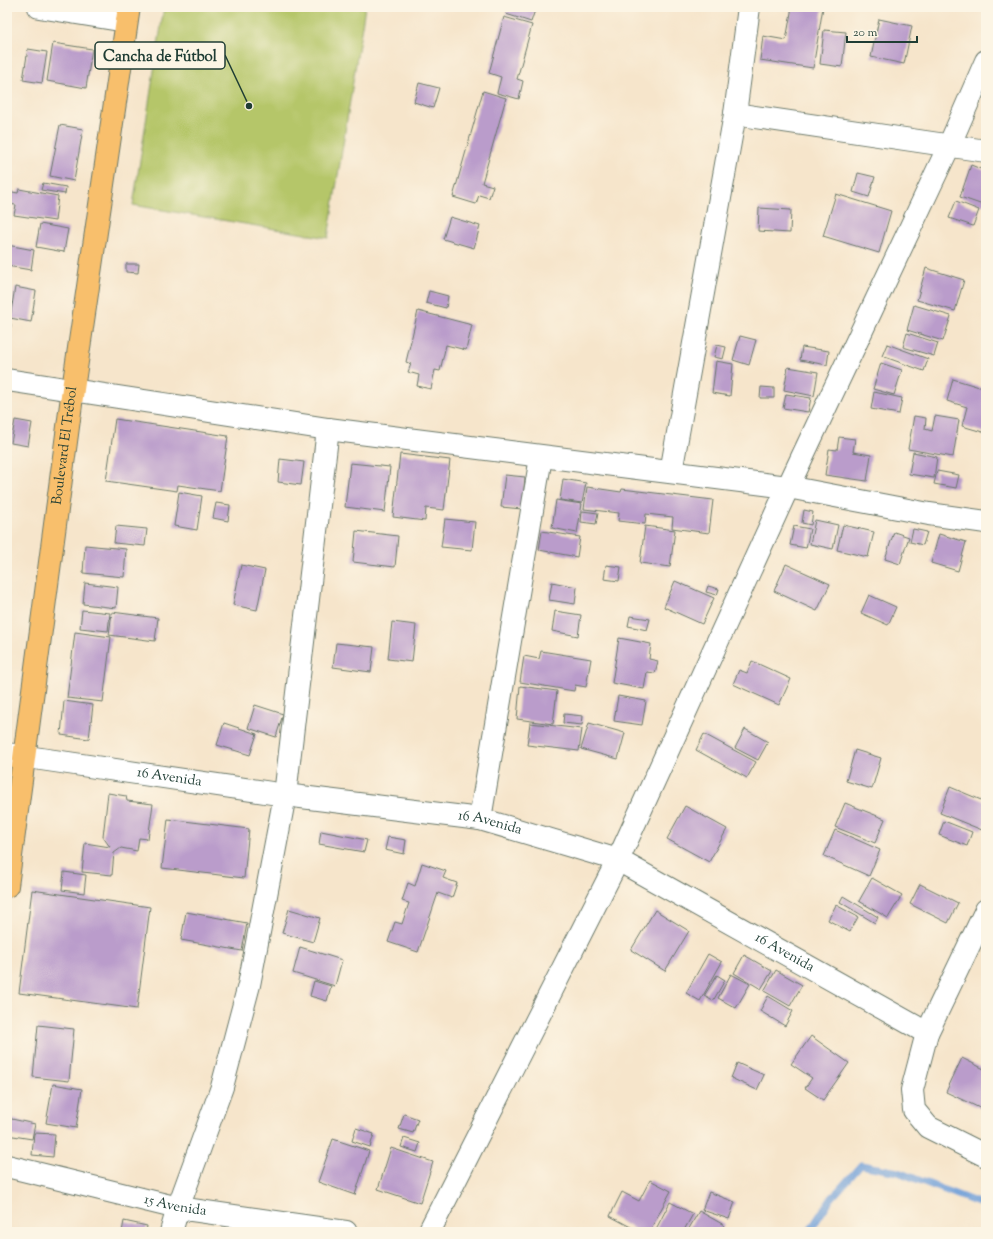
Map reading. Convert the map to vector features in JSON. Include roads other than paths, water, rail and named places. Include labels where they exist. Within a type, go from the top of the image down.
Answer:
[{"type":"main road","name":"Boulevard El Trébol","points":[[7,886],[15,755],[73,389],[127,14]]},
{"type":"street","points":[[39,7],[127,14]]},
{"type":"street","points":[[671,472],[735,114],[749,7]]},
{"type":"street","points":[[429,1232],[618,860],[788,487],[948,146],[986,61]]},
{"type":"street","points":[[735,114],[986,151]]},
{"type":"street","points":[[7,380],[328,429],[788,487],[929,514],[986,522]]},
{"type":"street","points":[[171,1232],[226,1072],[249,985],[285,795],[328,429]]},
{"type":"street","points":[[480,819],[541,457]]},
{"type":"street","name":"16 Avenida","points":[[15,755],[285,795],[480,819],[618,860],[927,1033]]},
{"type":"street","points":[[986,910],[927,1033],[912,1090],[914,1110],[928,1128],[986,1156]]},
{"type":"street","name":"15 Avenida","points":[[7,1166],[178,1208],[346,1232]]},
{"type":"waterway","points":[[809,1232],[830,1200],[861,1165],[898,1172],[986,1206]]},
{"type":"place","name":"Cancha de Fútbol","points":[[249,106]]}]
